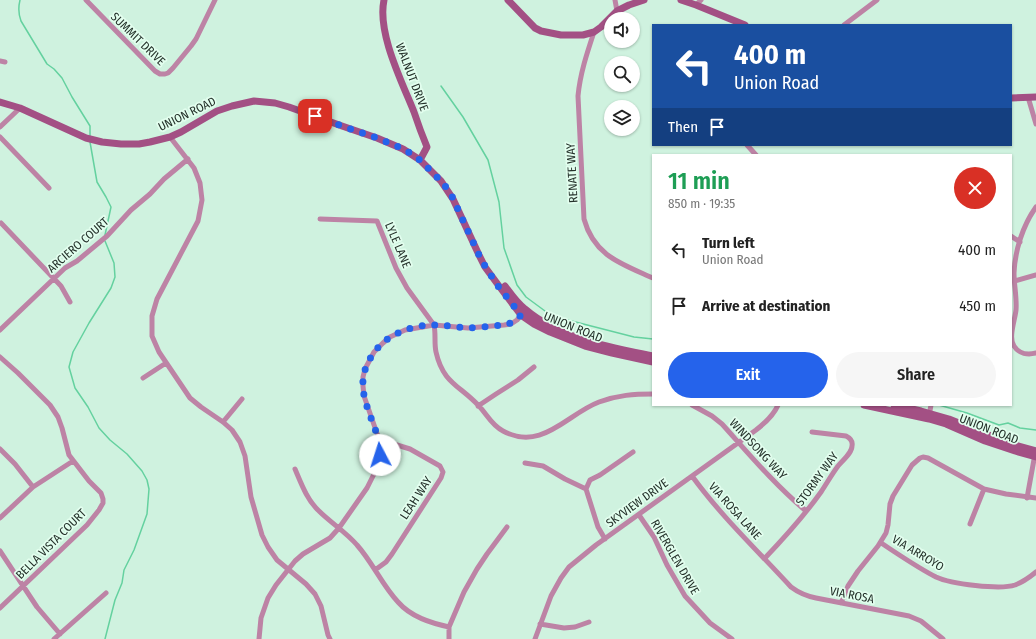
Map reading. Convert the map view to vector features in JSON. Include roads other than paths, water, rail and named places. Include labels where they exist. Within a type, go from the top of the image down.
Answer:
[{"type":"main road","name":"WALNUT DRIVE","points":[[384,0],[384,27],[388,45],[427,147],[420,160]]},
{"type":"main road","points":[[508,0],[535,28],[541,31],[561,35],[583,35],[594,32],[617,11],[644,0]]},
{"type":"main road","points":[[681,0],[699,3],[743,24]]},
{"type":"main road","points":[[1012,98],[1036,97]]},
{"type":"main road","name":"UNION ROAD","points":[[0,102],[20,108],[86,138],[102,142],[121,144],[139,144],[170,137],[217,111],[254,101],[289,107],[377,138],[404,149],[420,160],[441,181],[450,192],[485,266],[498,286],[534,324],[585,346],[652,362]]},
{"type":"main road","name":"UNION ROAD","points":[[523,312],[552,327],[595,344],[652,356]]},
{"type":"main road","name":"UNION ROAD","points":[[870,406],[929,416]]},
{"type":"main road","name":"UNION ROAD","points":[[897,406],[929,416],[1015,452],[1036,454]]},
{"type":"street","name":"SUMMIT DRIVE","points":[[86,0],[156,72],[162,75],[168,73],[173,68],[196,39],[215,0]]},
{"type":"street","points":[[615,0],[617,11]]},
{"type":"street","points":[[845,24],[877,0]]},
{"type":"street","name":"RENATE WAY","points":[[594,32],[579,84],[578,96],[584,219],[586,229],[591,238],[607,255],[617,262],[652,278]]},
{"type":"street","points":[[1028,97],[1036,124]]},
{"type":"street","points":[[0,127],[20,108]]},
{"type":"street","points":[[0,137],[49,188]]},
{"type":"street","points":[[170,137],[194,168],[200,183],[202,200],[198,221],[157,299],[152,316],[152,336],[159,352],[190,398],[201,408],[224,422],[232,430],[240,442],[245,456],[251,497],[262,534],[268,547],[277,560],[306,584],[315,594],[321,606],[330,639]]},
{"type":"street","points":[[749,146],[755,154]]},
{"type":"street","name":"ARCIERO COURT","points":[[0,330],[65,268],[77,261],[107,236],[131,210],[188,159]]},
{"type":"street","points":[[1036,207],[1027,221],[1020,242],[1014,272],[1016,308],[1012,341],[1014,346],[1024,354],[1036,353]]},
{"type":"street","name":"LYLE LANE","points":[[320,219],[377,221],[396,268],[407,288],[434,325]]},
{"type":"street","points":[[0,223],[54,278],[61,286],[70,302]]},
{"type":"street","points":[[1012,237],[1020,242]]},
{"type":"street","points":[[1015,281],[1036,275]]},
{"type":"street","points":[[259,639],[261,618],[268,598],[276,584],[294,561],[330,538],[339,528],[367,488],[378,466],[381,445],[364,396],[363,377],[365,369],[374,352],[390,337],[405,330],[434,325],[468,328],[504,326],[511,324],[523,312]]},
{"type":"street","points":[[434,325],[436,350],[440,365],[444,372],[451,382],[478,406],[495,426],[504,432],[518,436],[539,436],[557,428],[576,414],[599,402],[630,394],[652,394]]},
{"type":"street","name":"BELLA VISTA COURT","points":[[0,357],[18,372],[50,405],[58,416],[69,455],[101,493],[103,499],[103,503],[99,510],[87,525],[0,608]]},
{"type":"street","points":[[143,378],[166,363]]},
{"type":"street","points":[[478,406],[518,380],[534,367]]},
{"type":"street","points":[[224,422],[242,399]]},
{"type":"street","name":"WINDSONG WAY","points":[[694,406],[717,420],[788,495],[806,511]]},
{"type":"street","name":"SKYVIEW DRIVE","points":[[535,639],[551,596],[569,567],[583,554],[763,425],[778,406]]},
{"type":"street","points":[[929,416],[931,406]]},
{"type":"street","name":"STORMY WAY","points":[[764,558],[792,529],[850,451],[852,446],[850,438],[846,436],[812,432]]},
{"type":"street","name":"LEAH WAY","points":[[375,570],[386,562],[392,554],[441,478],[443,472],[440,466],[410,449],[397,444],[381,445]]},
{"type":"street","points":[[0,449],[15,464],[33,487]]},
{"type":"street","points":[[605,539],[598,527],[586,488],[590,480],[600,475],[633,452]]},
{"type":"street","points":[[1027,498],[1036,454]]},
{"type":"street","points":[[841,603],[848,586],[886,534],[890,504],[893,496],[912,465],[920,458],[928,458],[984,489],[1027,498],[1036,498]]},
{"type":"street","points":[[0,518],[33,487],[73,461]]},
{"type":"street","points":[[525,463],[543,466],[565,479],[586,488]]},
{"type":"street","points":[[295,469],[309,499],[318,510],[357,545],[398,603],[407,611],[428,622],[449,627]]},
{"type":"street","name":"VIA ROSA LANE","points":[[692,476],[764,558]]},
{"type":"street","points":[[970,524],[984,489]]},
{"type":"street","name":"RIVERGLEN DRIVE","points":[[639,515],[654,537],[667,565],[685,596],[710,623],[732,639]]},
{"type":"street","points":[[450,639],[449,627],[461,598],[477,569],[507,527]]},
{"type":"street","name":"VIA ARROYO","points":[[881,542],[936,577],[947,582],[1003,587],[1023,582],[1036,572]]},
{"type":"street","points":[[0,552],[37,607],[60,634]]},
{"type":"street","name":"VIA ROSA","points":[[764,558],[791,587],[805,596],[909,616],[921,621],[940,638]]},
{"type":"street","points":[[54,639],[106,593]]},
{"type":"street","points":[[540,624],[564,628],[575,627],[589,622]]},
{"type":"waterway","points":[[20,0],[19,15],[21,21],[47,64],[62,78],[90,126],[90,136]]},
{"type":"waterway","points":[[441,86],[463,117],[488,160],[499,202],[504,248],[517,285],[526,297],[545,311],[560,318],[634,337],[652,339]]},
{"type":"waterway","points":[[90,142],[97,182],[111,207],[105,235]]},
{"type":"waterway","points":[[105,241],[114,263],[115,277],[111,288],[73,352],[69,367],[75,388],[88,407],[99,428],[110,440],[127,454],[142,471],[147,480],[149,489],[147,514],[134,550],[124,570],[122,583],[115,600],[105,639]]},
{"type":"waterway","points":[[942,406],[999,425],[1008,423],[1020,428],[1036,430]]}]
